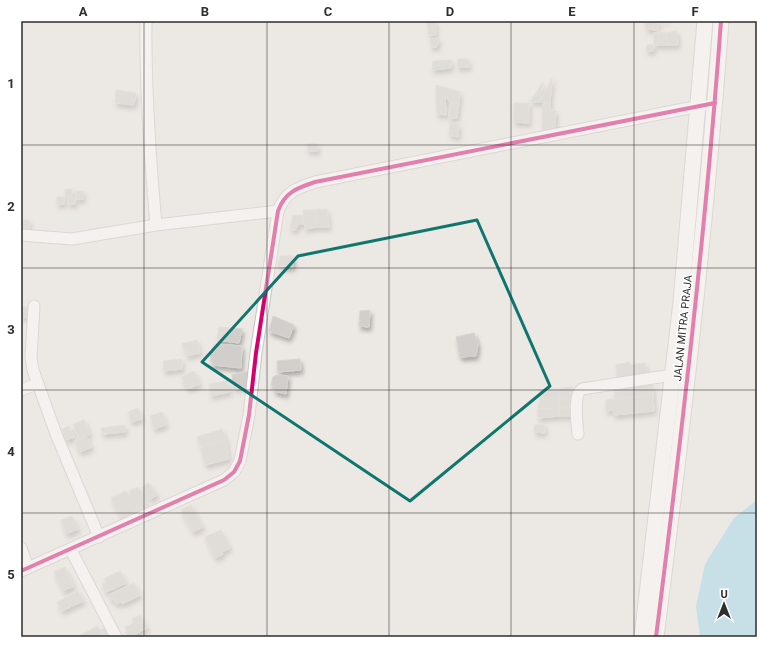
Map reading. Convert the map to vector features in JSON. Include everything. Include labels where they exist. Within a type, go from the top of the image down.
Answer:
[{"type":"street","points":[[146,21],[145,52],[156,225]]},
{"type":"street","name":"JALAN MITRA PRAJA","points":[[642,637],[681,302],[699,106],[705,21]]},
{"type":"street","name":"JALAN MITRA PRAJA","points":[[656,637],[669,536],[715,103],[721,21]]},
{"type":"street","points":[[21,548],[25,570],[224,480],[238,467],[249,415],[256,353],[278,211],[286,196],[292,191],[315,182],[715,103]]},
{"type":"street","points":[[21,236],[72,239],[156,225],[278,211]]},
{"type":"street","points":[[34,306],[31,358],[37,384],[99,537]]},
{"type":"street","points":[[578,434],[577,400],[578,394],[582,389],[672,375]]},
{"type":"street","points":[[21,390],[37,384]]},
{"type":"street","points":[[71,550],[116,637]]},
{"type":"highlighted area","points":[[477,220],[550,386],[410,501],[202,362],[298,256]]},
{"type":"water","points":[[757,500],[757,637],[700,637],[696,607],[705,564],[734,518]]},
{"type":"building","points":[[427,21],[435,21],[436,35],[429,35]]},
{"type":"building","points":[[645,21],[657,21],[658,30],[646,29]]},
{"type":"building","points":[[677,31],[678,45],[668,45],[666,33]]},
{"type":"building","points":[[658,32],[666,33],[668,45],[658,45]]},
{"type":"building","points":[[658,32],[658,45],[654,45],[654,33]]},
{"type":"building","points":[[439,38],[437,47],[431,47],[430,39]]},
{"type":"building","points":[[647,45],[654,45],[653,51],[646,51]]},
{"type":"building","points":[[458,59],[468,59],[469,67],[457,67]]},
{"type":"building","points":[[451,60],[451,68],[432,70],[433,61]]},
{"type":"building","points":[[552,78],[550,103],[540,102]]},
{"type":"building","points":[[543,82],[540,102],[530,102]]},
{"type":"building","points":[[436,85],[460,92],[459,103],[450,103],[445,95],[446,115],[437,114]]},
{"type":"building","points":[[116,90],[136,93],[134,105],[115,103]]},
{"type":"building","points":[[450,103],[459,103],[457,118],[449,118]]},
{"type":"building","points":[[514,103],[529,103],[529,123],[514,122]]},
{"type":"building","points":[[550,103],[550,110],[556,111],[555,127],[542,130],[543,104]]},
{"type":"building","points":[[459,123],[458,137],[449,135],[450,124]]},
{"type":"building","points":[[307,144],[317,144],[318,151],[308,151]]},
{"type":"building","points":[[65,189],[72,189],[72,196],[65,196]]},
{"type":"building","points":[[76,191],[83,191],[83,199],[76,199]]},
{"type":"building","points":[[57,197],[64,197],[64,204],[57,204]]},
{"type":"building","points":[[68,198],[75,198],[75,204],[68,204]]},
{"type":"building","points":[[327,209],[329,227],[316,227],[315,210]]},
{"type":"building","points":[[303,210],[315,210],[316,227],[305,229]]},
{"type":"building","points":[[293,215],[303,216],[304,224],[298,224],[296,230],[290,229]]},
{"type":"building","points":[[23,220],[29,220],[29,231],[22,231]]},
{"type":"building","points":[[280,256],[293,256],[293,267],[278,266]]},
{"type":"building","points":[[21,307],[29,307],[29,317],[21,317]]},
{"type":"building","points":[[370,310],[369,327],[359,326],[360,311]]},
{"type":"building","points":[[273,316],[294,325],[289,338],[269,331]]},
{"type":"building","points":[[219,327],[242,329],[239,343],[217,340]]},
{"type":"building","points":[[474,333],[478,344],[476,356],[460,357],[456,337]]},
{"type":"building","points":[[197,340],[200,353],[187,356],[182,344]]},
{"type":"building","points":[[214,344],[242,346],[241,368],[213,365],[210,355]]},
{"type":"building","points":[[182,359],[182,369],[164,371],[163,361]]},
{"type":"building","points":[[300,359],[301,370],[278,372],[277,361]]},
{"type":"building","points":[[629,362],[630,365],[645,363],[648,375],[617,378],[616,365]]},
{"type":"building","points":[[194,371],[200,384],[188,389],[181,377]]},
{"type":"building","points":[[250,371],[252,387],[234,389],[232,375]]},
{"type":"building","points":[[277,375],[288,376],[286,394],[274,391],[275,386],[271,385],[273,377]]},
{"type":"building","points":[[227,381],[230,392],[211,396],[209,384]]},
{"type":"building","points":[[652,384],[653,395],[615,399],[615,387]]},
{"type":"building","points":[[572,387],[573,398],[559,399],[559,389]]},
{"type":"building","points":[[559,389],[559,399],[540,399],[540,390]]},
{"type":"building","points":[[653,395],[654,411],[614,415],[613,410],[606,411],[606,400]]},
{"type":"building","points":[[573,398],[572,408],[559,408],[559,399]]},
{"type":"building","points":[[540,399],[559,399],[559,408],[538,409]]},
{"type":"building","points":[[138,408],[142,419],[131,422],[128,412]]},
{"type":"building","points":[[559,408],[559,416],[538,418],[538,409]]},
{"type":"building","points":[[559,408],[572,408],[572,416],[559,416]]},
{"type":"building","points":[[162,412],[166,425],[154,429],[150,416]]},
{"type":"building","points":[[84,420],[90,434],[79,439],[73,424]]},
{"type":"building","points":[[544,424],[545,433],[534,432],[535,425]]},
{"type":"building","points":[[125,425],[125,432],[103,434],[101,428]]},
{"type":"building","points":[[69,426],[74,437],[66,440],[62,429]]},
{"type":"building","points":[[222,429],[226,440],[201,447],[197,437]]},
{"type":"building","points":[[87,437],[92,447],[80,452],[75,442]]},
{"type":"building","points":[[226,440],[229,459],[205,465],[201,447]]},
{"type":"building","points":[[149,483],[157,495],[150,499],[142,487]]},
{"type":"building","points":[[138,487],[148,508],[140,513],[129,491]]},
{"type":"building","points":[[126,491],[137,511],[123,519],[111,498]]},
{"type":"building","points":[[191,505],[203,527],[193,532],[181,510]]},
{"type":"building","points":[[72,516],[78,529],[66,534],[61,520]]},
{"type":"building","points":[[221,530],[230,548],[215,558],[205,537]]},
{"type":"building","points":[[65,567],[74,586],[63,591],[54,572]]},
{"type":"building","points":[[120,571],[126,583],[106,592],[102,584],[106,583],[104,579]]},
{"type":"building","points":[[134,583],[140,595],[122,604],[121,602],[116,604],[113,599],[111,600],[109,595]]},
{"type":"building","points":[[78,591],[83,601],[62,611],[57,602]]},
{"type":"building","points":[[140,615],[147,628],[130,637],[125,627],[134,623],[132,619]]},
{"type":"building","points":[[97,626],[103,637],[77,637]]},
{"type":"building","points":[[105,628],[108,635],[104,637],[101,630]]},
{"type":"cycle path","points":[[656,637],[693,329],[721,21]]},
{"type":"cycle path","points":[[21,571],[224,480],[234,472],[240,461],[249,415],[256,353],[278,211],[284,199],[292,192],[315,182],[715,103]]}]
